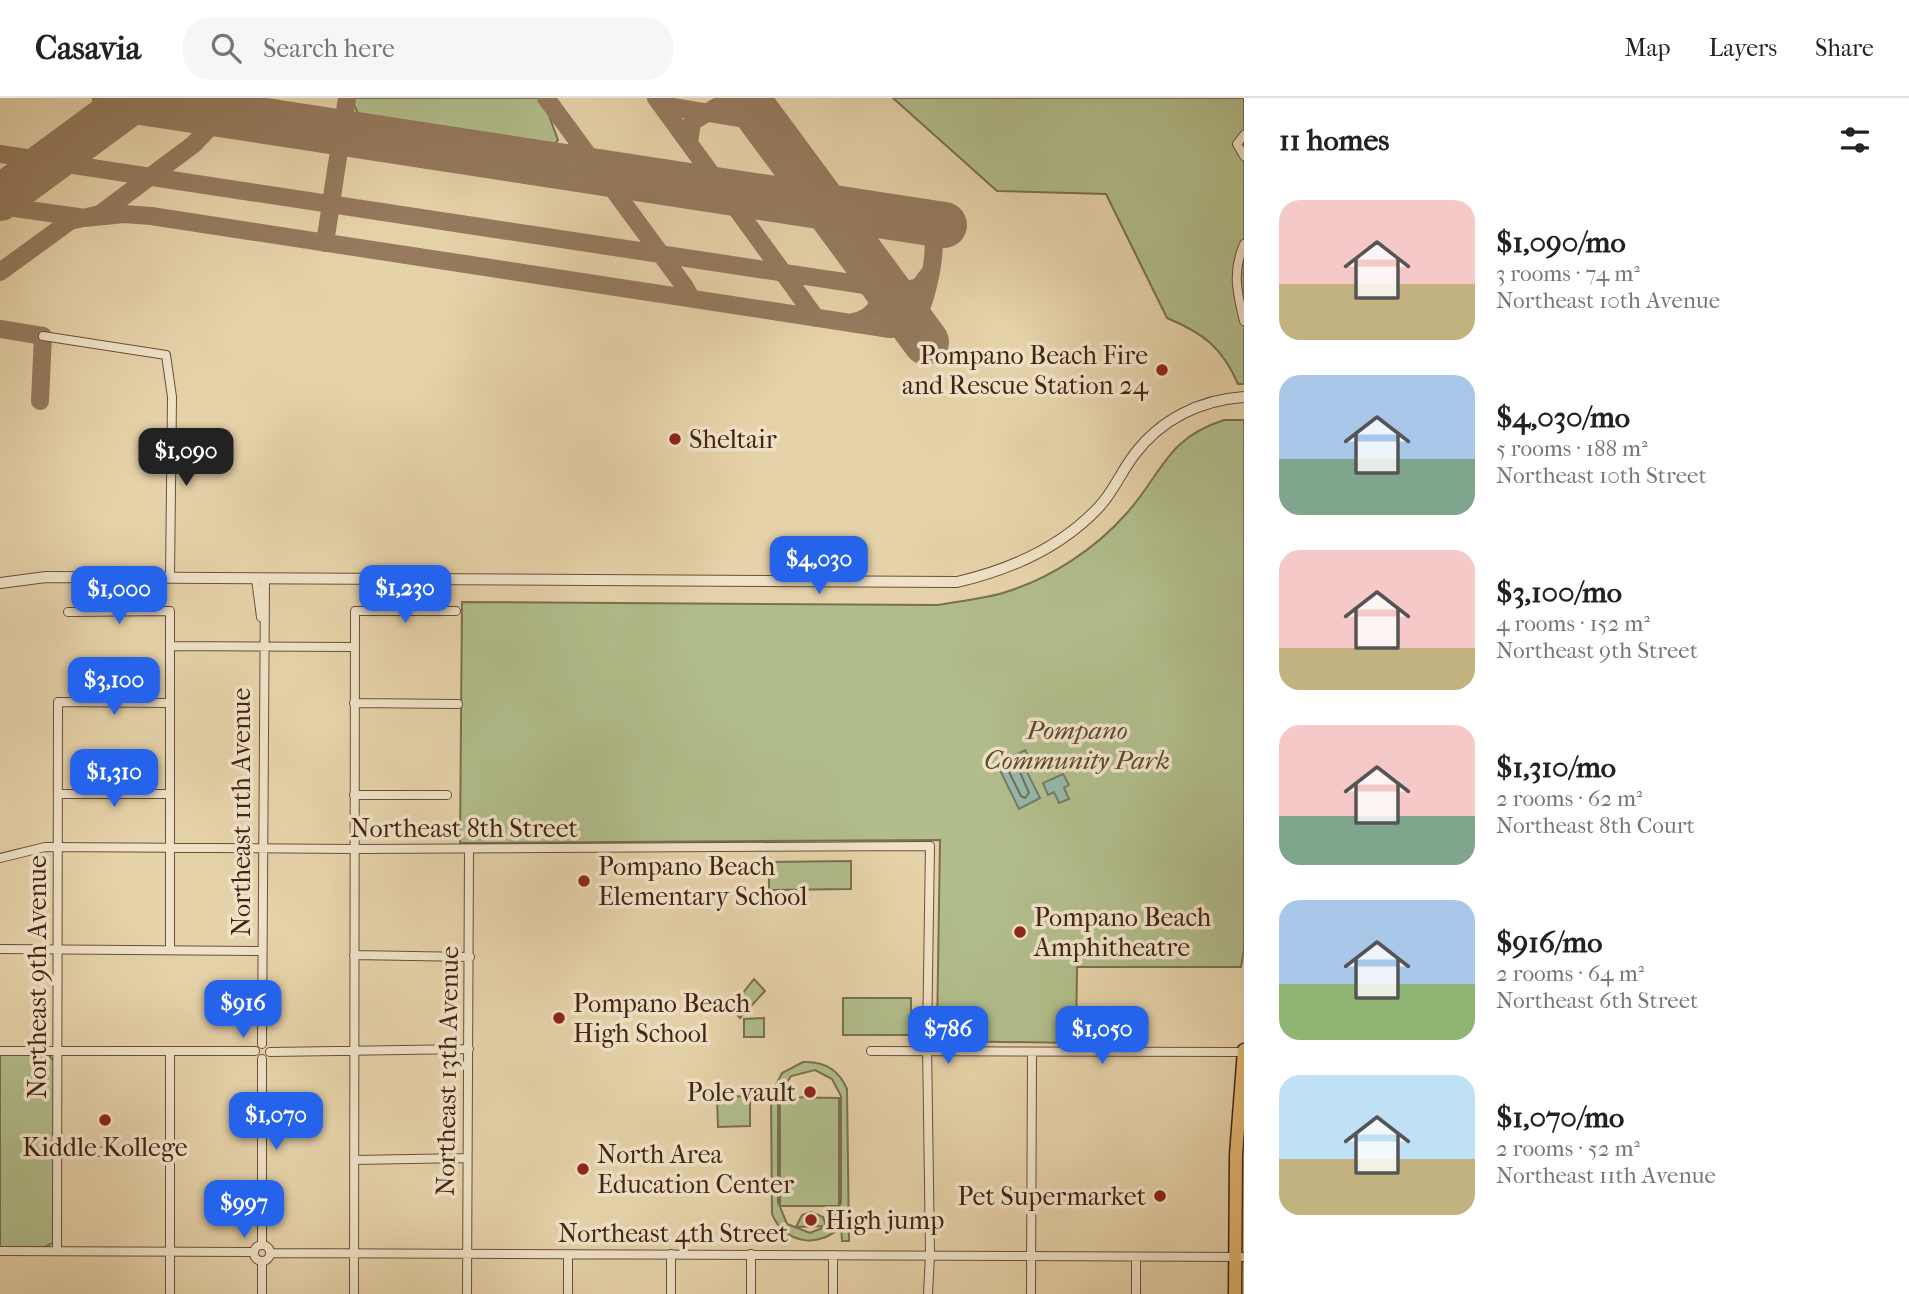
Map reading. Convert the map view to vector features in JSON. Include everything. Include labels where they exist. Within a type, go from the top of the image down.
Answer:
[{"type":"main road","points":[[1235,1294],[1240,1256],[1236,1155],[1244,1052]]},
{"type":"street","points":[[1244,135],[1237,144],[1244,156]]},
{"type":"street","points":[[1244,244],[1237,259],[1235,283],[1244,321]]},
{"type":"street","points":[[43,336],[166,355],[172,397],[170,578]]},
{"type":"street","points":[[0,583],[46,577],[957,582],[991,574],[1033,556],[1069,534],[1099,508],[1135,454],[1175,415],[1217,399],[1244,397]]},
{"type":"street","name":"Northeast 11th Avenue","points":[[261,579],[258,607],[264,623],[262,1044]]},
{"type":"street","points":[[68,611],[170,611],[170,950]]},
{"type":"street","points":[[354,1294],[355,611],[456,611]]},
{"type":"street","points":[[170,646],[355,647]]},
{"type":"street","name":"Northeast 9th Avenue","points":[[57,1251],[58,702],[170,703]]},
{"type":"street","points":[[354,703],[458,704]]},
{"type":"street","points":[[58,794],[170,794]]},
{"type":"street","points":[[354,795],[447,795]]},
{"type":"street","name":"Northeast 8th Street","points":[[0,858],[35,848],[57,847],[469,849],[930,846],[927,1051]]},
{"type":"street","name":"Northeast 13th Avenue","points":[[467,1294],[469,849]]},
{"type":"street","points":[[0,949],[262,951]]},
{"type":"street","points":[[354,955],[470,957]]},
{"type":"street","points":[[0,1051],[255,1051],[262,1044],[270,1052]]},
{"type":"street","points":[[262,1059],[270,1052],[469,1049]]},
{"type":"street","points":[[170,1051],[170,1294]]},
{"type":"street","points":[[0,1251],[254,1252],[262,1245],[262,1059],[255,1051]]},
{"type":"street","points":[[871,1051],[1244,1052]]},
{"type":"street","points":[[927,1051],[930,1255],[928,1294]]},
{"type":"street","points":[[1031,1294],[1032,1052]]},
{"type":"street","points":[[59,1151],[171,1153]]},
{"type":"street","points":[[354,1160],[467,1158]]},
{"type":"street","points":[[254,1252],[256,1259],[267,1259],[270,1253],[268,1247],[262,1245]]},
{"type":"street","name":"Northeast 4th Street","points":[[270,1253],[1240,1256]]},
{"type":"street","points":[[568,1254],[568,1294]]},
{"type":"street","points":[[671,1254],[671,1294]]},
{"type":"street","points":[[751,1254],[751,1294]]},
{"type":"street","points":[[833,1255],[833,1294]]},
{"type":"street","points":[[1136,1256],[1136,1294]]},
{"type":"street","points":[[261,1294],[262,1261]]},
{"type":"green space","points":[[355,98],[538,98],[548,113],[558,140],[552,147],[360,117],[354,105]]},
{"type":"green space","points":[[893,98],[1244,98],[1244,384],[1238,384],[1225,360],[1210,343],[1191,329],[1167,318],[1106,194],[997,191]]},
{"type":"green space","name":"Pompano Community Park","points":[[1224,420],[1244,420],[1244,949],[1241,967],[1077,967],[1076,1043],[942,1041],[937,1034],[940,840],[460,843],[462,602],[937,605],[998,594],[1039,579],[1086,550],[1126,514],[1177,447],[1204,428]]},
{"type":"green space","points":[[851,861],[851,889],[769,890],[769,862]]},
{"type":"green space","points":[[754,979],[765,991],[740,1018],[731,1008]]},
{"type":"green space","points":[[843,998],[911,998],[911,1035],[843,1035]]},
{"type":"green space","points":[[764,1018],[764,1037],[744,1037],[744,1019]]},
{"type":"green space","points":[[0,1055],[49,1055],[54,1061],[53,1243],[45,1247],[0,1247]]},
{"type":"green space","points":[[803,1062],[818,1063],[835,1072],[847,1089],[849,1241],[842,1241],[841,1226],[823,1238],[803,1240],[794,1237],[785,1232],[772,1214],[771,1095],[782,1073]],"holes":[[[815,1070],[832,1079],[841,1096],[841,1202],[832,1224],[810,1233],[787,1224],[778,1202],[778,1096],[791,1076]]]},
{"type":"green space","points":[[750,1096],[750,1126],[718,1127],[717,1097]]},
{"type":"green space","points":[[780,1097],[839,1098],[839,1206],[780,1206]]},
{"type":"green space","name":"High jump","points":[[811,1212],[823,1217],[826,1226],[796,1227],[802,1215]]},
{"type":"water","points":[[1025,750],[1033,766],[1026,770],[1040,798],[1019,809],[997,764]]},
{"type":"water","points":[[1063,774],[1069,785],[1064,788],[1069,799],[1059,803],[1054,792],[1048,795],[1043,783]]},
{"type":"taxiway","points":[[0,272],[70,221],[100,214],[194,144],[237,98]]},
{"type":"taxiway","points":[[325,243],[347,98]]},
{"type":"taxiway","points":[[546,98],[691,298]]},
{"type":"taxiway","points":[[656,98],[816,318]]},
{"type":"taxiway","points":[[689,143],[692,122],[731,98]]},
{"type":"taxiway","points":[[661,105],[764,122]]},
{"type":"taxiway","points":[[0,154],[904,291],[919,287],[929,274]]},
{"type":"taxiway","points":[[0,206],[85,218],[124,214],[151,216],[890,329],[912,323],[917,317],[928,283],[933,258],[933,239],[926,227],[914,220]]},
{"type":"taxiway","points":[[853,322],[874,311],[884,288]]},
{"type":"taxiway","points":[[0,329],[43,336],[40,401]]},
{"type":"runway","points":[[115,98],[944,225]]},
{"type":"runway","points":[[0,198],[136,98]]},
{"type":"runway","points":[[746,98],[926,342]]},
{"type":"place","name":"Pompano Beach Fire and Rescue Station 24","points":[[1162,370]]},
{"type":"place","name":"Sheltair","points":[[675,439]]},
{"type":"place","name":"Pompano Beach Elementary School","points":[[584,881]]},
{"type":"place","name":"Pompano Beach Amphitheatre","points":[[1020,932]]},
{"type":"place","name":"Pompano Beach High School","points":[[559,1018]]},
{"type":"place","name":"Pole vault","points":[[810,1092]]},
{"type":"place","name":"Kiddle Kollege","points":[[105,1120]]},
{"type":"place","name":"North Area Education Center","points":[[583,1169]]},
{"type":"place","name":"Pet Supermarket","points":[[1160,1196]]},
{"type":"place","name":"High jump","points":[[811,1220]]}]
